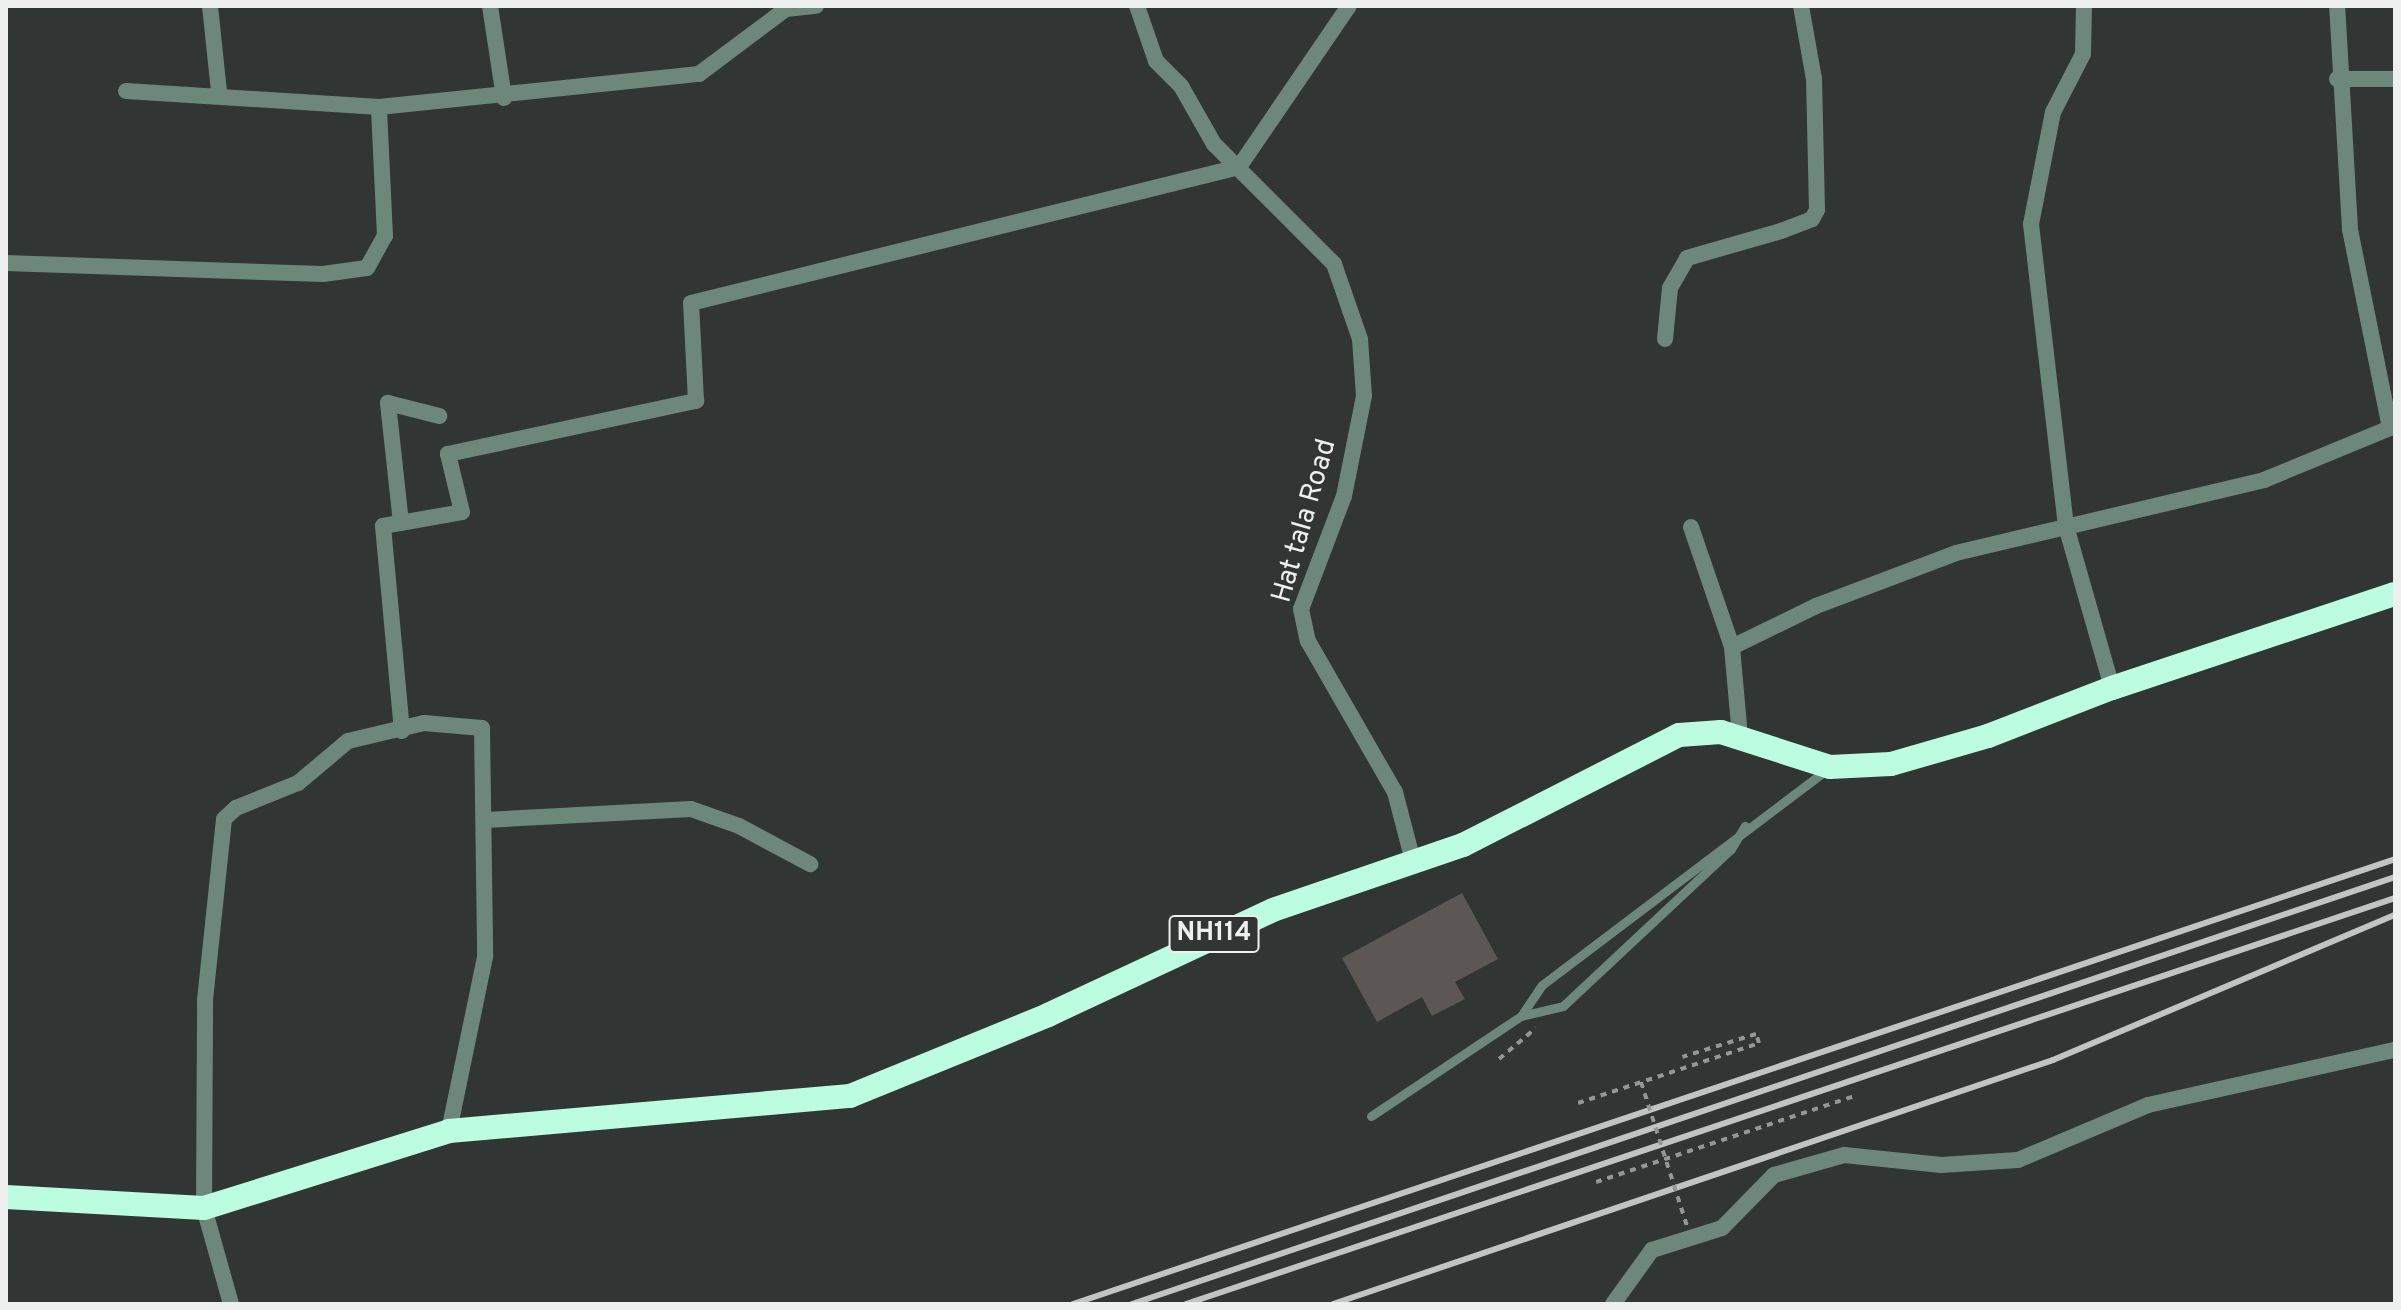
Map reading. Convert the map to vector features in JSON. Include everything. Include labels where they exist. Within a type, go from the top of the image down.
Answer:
[{"type":"highway","name":"NH114","points":[[6,1197],[204,1208],[449,1131],[850,1096],[1048,1015],[1211,935],[1496,830],[1679,735],[1704,730],[1740,736],[1830,767],[1860,769],[1929,755],[2112,688],[2395,594]]},
{"type":"street","points":[[210,6],[219,92]]},
{"type":"street","points":[[490,6],[504,98]]},
{"type":"street","points":[[126,91],[219,92],[235,100],[379,107],[504,98],[699,74],[786,8],[816,6]]},
{"type":"street","name":"Hat tala Road","points":[[1137,6],[1156,61],[1181,86],[1214,144],[1334,264],[1360,339],[1364,396],[1344,496],[1301,609],[1308,641],[1395,792],[1413,861]]},
{"type":"street","points":[[402,729],[383,526],[462,512],[448,454],[696,401],[691,303],[1239,167],[1349,6]]},
{"type":"street","points":[[1665,339],[1670,288],[1687,258],[1781,231],[1812,219],[1817,210],[1814,79],[1801,6]]},
{"type":"street","points":[[2084,6],[2083,54],[2053,112],[2031,224],[2066,526],[2112,688]]},
{"type":"street","points":[[1732,647],[1816,606],[1956,553],[2264,480],[2392,435],[2350,229],[2337,79],[2337,6]]},
{"type":"street","points":[[2337,79],[2395,79]]},
{"type":"street","points":[[6,263],[323,274],[367,268],[385,236],[379,107]]},
{"type":"street","points":[[401,523],[388,403],[439,416]]},
{"type":"street","points":[[1691,527],[1732,647],[1740,736]]},
{"type":"street","points":[[231,1304],[204,1208],[205,1000],[224,819],[236,808],[298,783],[348,741],[424,723],[482,728],[486,820],[485,957],[449,1131]]},
{"type":"street","points":[[486,820],[691,809],[739,826],[810,864]]},
{"type":"street","points":[[1613,1304],[1652,1250],[1722,1228],[1774,1175],[1844,1155],[1941,1165],[2018,1160],[2148,1105],[2395,1050]]},
{"type":"lane","points":[[1521,1016],[1542,985],[1745,826],[1830,767]]},
{"type":"lane","points":[[1371,1116],[1521,1016],[1563,1006],[1731,849],[1745,826]]},
{"type":"path","points":[[1499,1059],[1563,1006]]},
{"type":"path","points":[[1578,1103],[1759,1043],[1756,1034],[1682,1057]]},
{"type":"path","points":[[1641,1082],[1688,1229]]},
{"type":"path","points":[[1596,1182],[1855,1096]]},
{"type":"building","points":[[1462,893],[1498,959],[1455,982],[1465,999],[1432,1016],[1422,997],[1377,1022],[1342,958]]},
{"type":"railway","points":[[1073,1304],[2395,859]]},
{"type":"railway","points":[[1132,1304],[2395,877]]},
{"type":"railway","points":[[1186,1304],[2395,898]]},
{"type":"railway","points":[[1333,1304],[2053,1060],[2395,915]]}]
